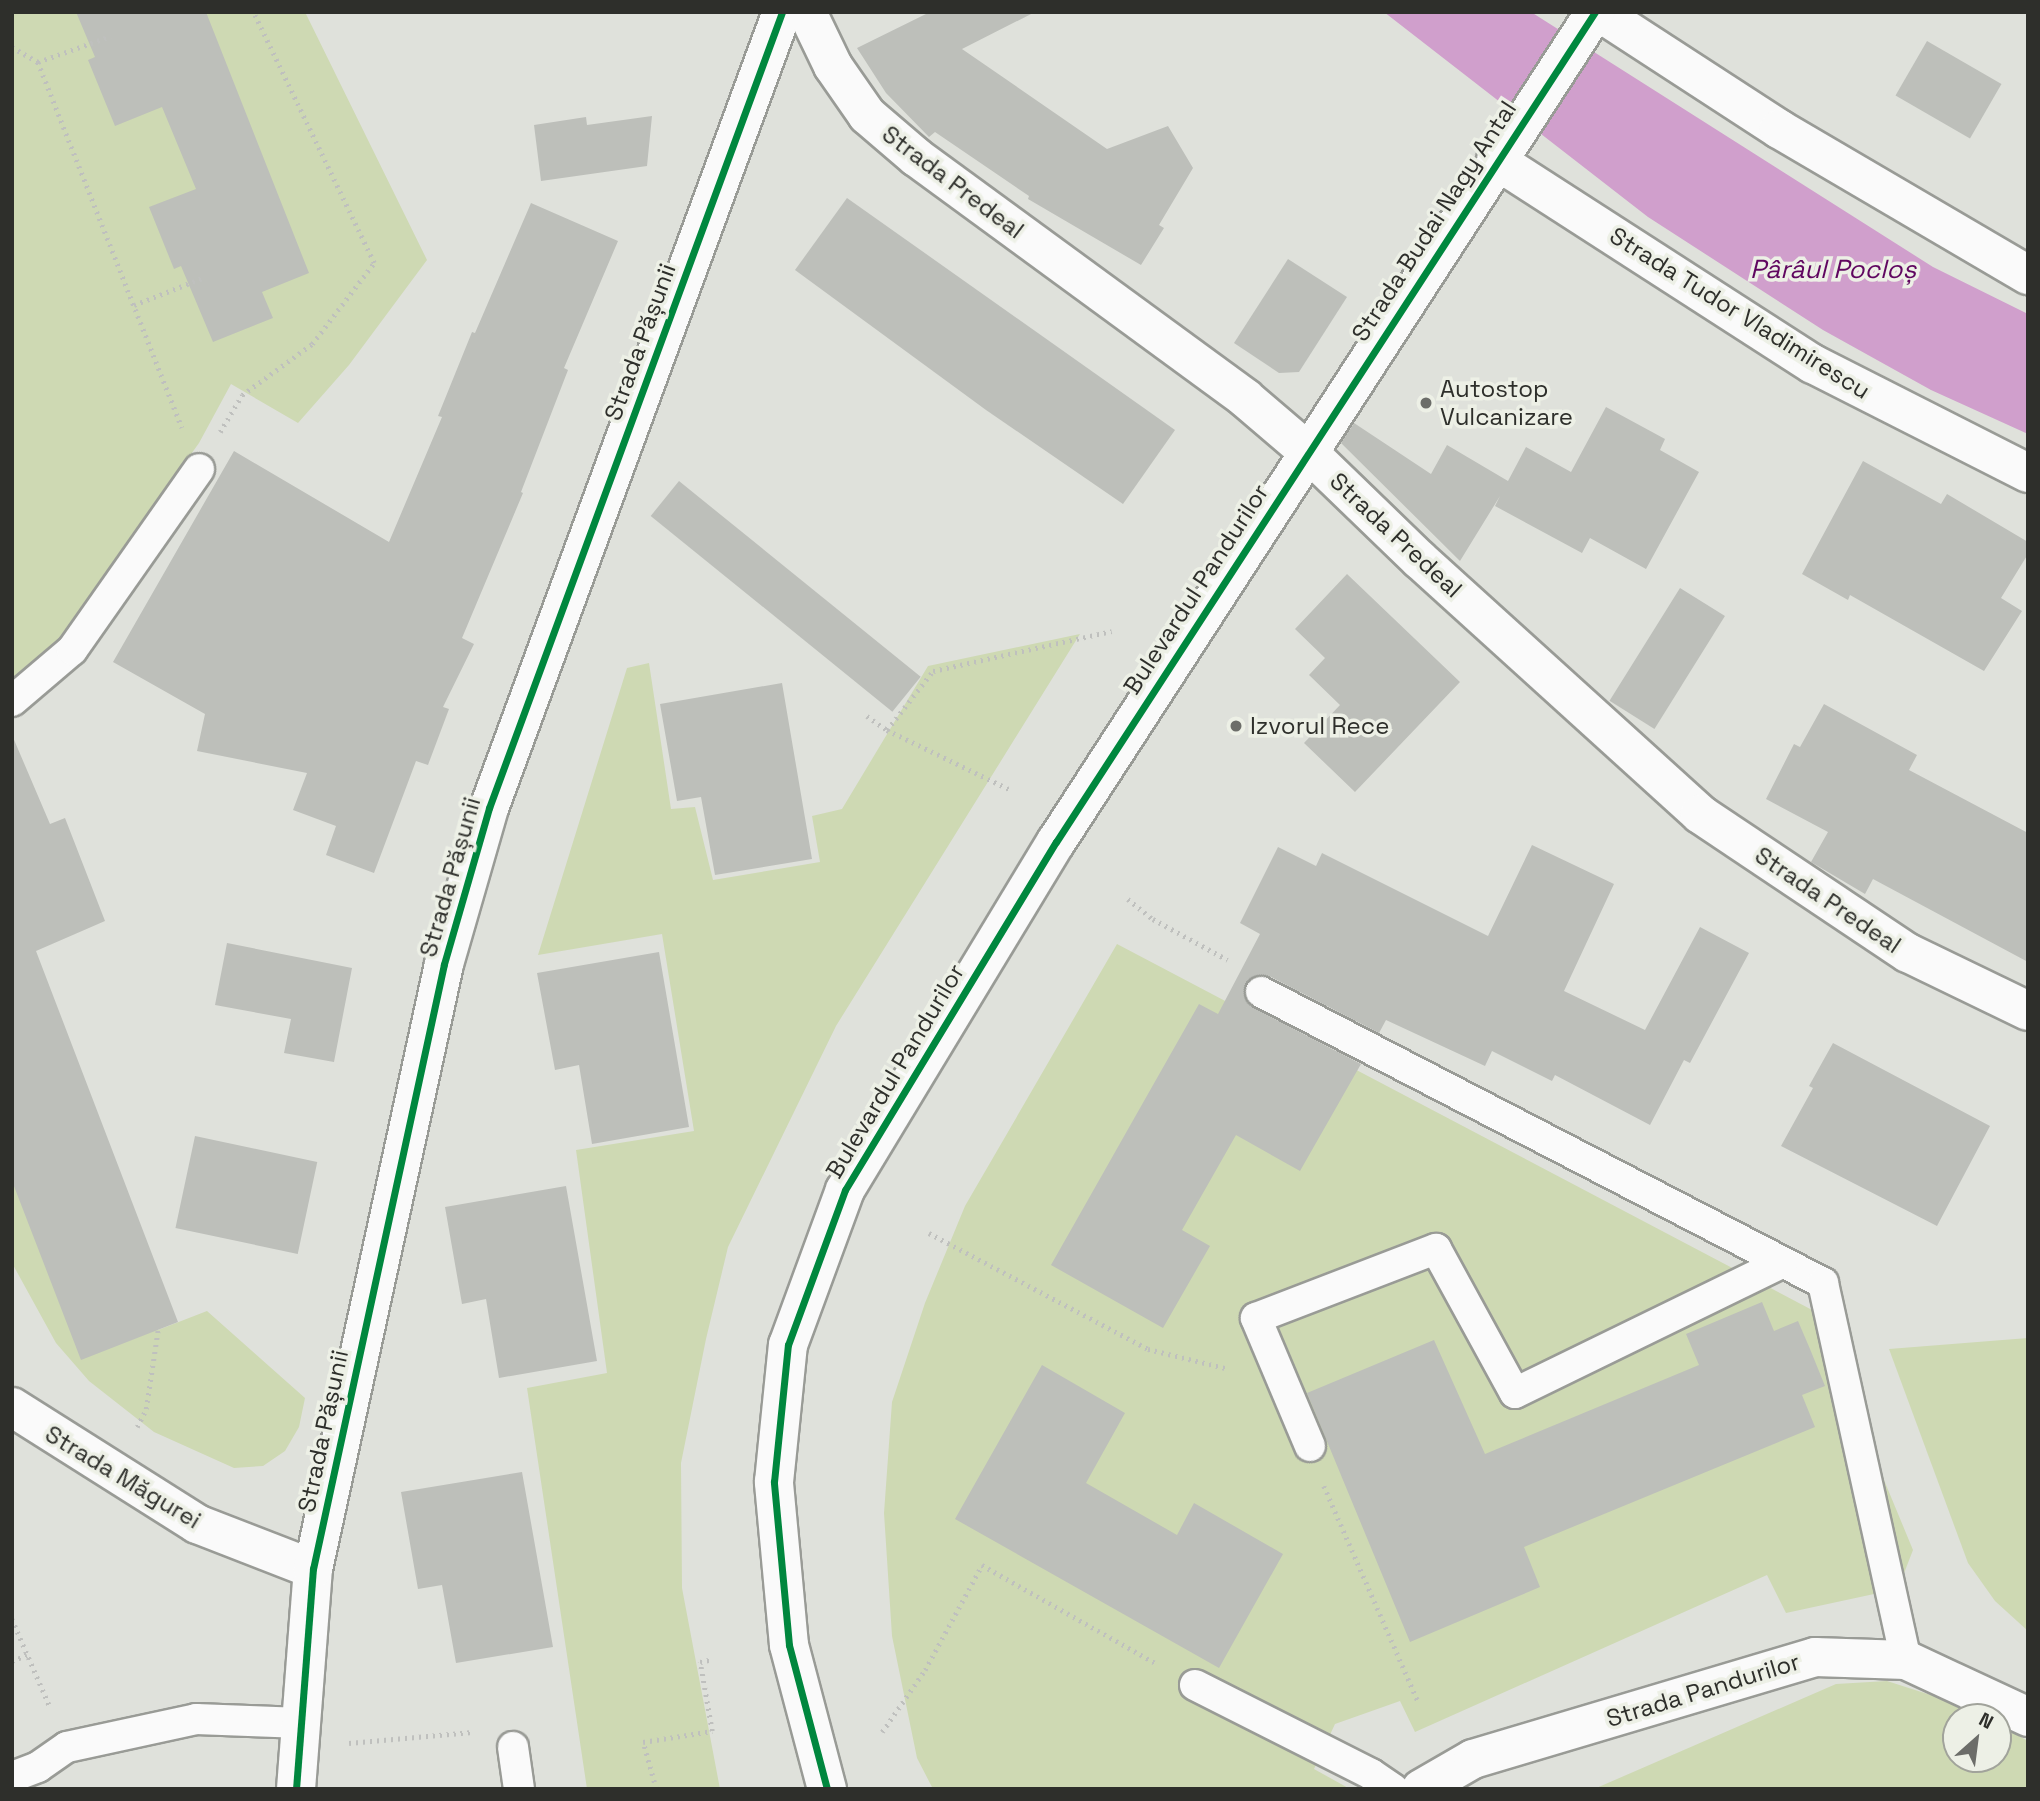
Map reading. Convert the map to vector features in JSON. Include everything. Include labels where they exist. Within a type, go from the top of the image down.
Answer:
[{"type":"street","name":"Strada Pășunii","points":[[296,1789],[313,1569],[444,964],[489,808],[782,12]]},
{"type":"street","name":"Strada Predeal","points":[[807,12],[833,66],[867,115],[916,157],[1245,398],[1307,451],[1420,560],[1700,814],[1909,953],[2028,1010]]},
{"type":"street","name":"Strada Budai Nagy Antal","points":[[1307,451],[1506,144],[1594,15]]},
{"type":"street","points":[[1594,15],[1779,129],[2028,275]]},
{"type":"street","name":"Strada Tudor Vladimirescu","points":[[1506,144],[1813,364],[2028,473]]},
{"type":"street","name":"Bulevardul Pandurilor","points":[[827,1789],[789,1645],[774,1482],[788,1345],[845,1190],[1056,842],[1307,451]]},
{"type":"street","name":"Strada Măgurei","points":[[13,1409],[197,1524],[313,1569]]},
{"type":"street","name":"Strada Pandurilor","points":[[1421,1789],[1473,1759],[1815,1657],[1906,1660],[2028,1717]]},
{"type":"lane","points":[[12,701],[72,650],[198,469]]},
{"type":"lane","points":[[1261,992],[1823,1283],[1906,1660]]},
{"type":"lane","points":[[1310,1446],[1256,1318],[1436,1249],[1515,1393],[1782,1263]]},
{"type":"lane","points":[[1195,1685],[1393,1789]]},
{"type":"lane","points":[[12,1777],[38,1767],[67,1747],[196,1719],[302,1723]]},
{"type":"lane","points":[[513,1747],[519,1789]]},
{"type":"path","points":[[198,469],[242,395],[312,344],[374,262],[253,12]]},
{"type":"path","points":[[38,62],[111,36]]},
{"type":"path","points":[[12,47],[38,62],[198,469]]},
{"type":"path","points":[[134,306],[205,277]]},
{"type":"path","points":[[887,730],[933,671],[1112,631]]},
{"type":"path","points":[[867,716],[887,730],[1009,789]]},
{"type":"path","points":[[1128,900],[1153,919],[1267,981],[1261,992]]},
{"type":"path","points":[[929,1233],[1148,1349],[1282,1383]]},
{"type":"path","points":[[134,1433],[146,1409],[158,1329]]},
{"type":"path","points":[[1326,1491],[1419,1703]]},
{"type":"path","points":[[881,1732],[925,1670],[982,1565],[1195,1685]]},
{"type":"path","points":[[12,1619],[67,1747]]},
{"type":"path","points":[[12,1661],[27,1655]]},
{"type":"path","points":[[656,1789],[643,1742],[712,1731],[700,1662],[713,1660]]},
{"type":"path","points":[[342,1743],[481,1731]]},
{"type":"green space","points":[[12,12],[305,12],[427,260],[349,365],[298,423],[231,384],[199,443],[58,640],[12,681]]},
{"type":"green space","points":[[1080,634],[836,1026],[728,1247],[681,1463],[682,1588],[720,1789],[587,1789],[527,1388],[607,1373],[576,1150],[694,1131],[662,934],[538,955],[627,668],[649,663],[671,809],[695,807],[713,880],[820,862],[812,816],[842,809],[928,666]]},
{"type":"green space","points":[[1117,944],[1814,1311],[1913,1550],[1901,1581],[1874,1594],[1786,1613],[1767,1575],[1415,1732],[1400,1701],[1335,1724],[1314,1769],[1350,1789],[933,1789],[917,1758],[892,1636],[884,1513],[892,1402],[925,1303],[965,1206]]},
{"type":"green space","points":[[12,1181],[158,1330],[207,1311],[305,1398],[299,1427],[285,1451],[263,1466],[234,1468],[154,1432],[89,1381],[56,1343],[12,1263]]},
{"type":"green space","points":[[2028,1338],[2028,1631],[1995,1601],[1968,1563],[1889,1349]]},
{"type":"green space","points":[[1887,1681],[1956,1703],[1942,1703],[1942,1773],[2012,1773],[2012,1732],[2028,1741],[2028,1789],[1594,1789],[1836,1684]]},
{"type":"water","name":"Pârâul Pocloș","points":[[1384,12],[1531,12],[1933,267],[2028,314],[2028,434],[1931,390],[1823,330],[1648,217]]},
{"type":"building","points":[[76,12],[206,12],[309,273],[262,292],[273,318],[213,342],[181,266],[174,269],[149,207],[196,189],[162,107],[115,126],[88,60],[95,57]]},
{"type":"building","points":[[930,12],[1035,12],[962,49],[1107,149],[1168,126],[1193,168],[1159,225],[1164,228],[1141,265],[1028,199],[1029,196],[935,132],[929,137],[886,93],[857,48]]},
{"type":"building","points":[[1927,41],[2001,84],[1970,139],[1896,96]]},
{"type":"building","points":[[652,116],[647,166],[541,181],[534,125],[586,117],[587,125]]},
{"type":"building","points":[[847,198],[1175,430],[1123,504],[986,410],[795,270]]},
{"type":"building","points":[[531,203],[618,241],[564,368],[568,370],[521,492],[523,493],[462,638],[474,644],[443,707],[449,709],[428,765],[416,761],[374,873],[326,855],[336,826],[293,810],[307,773],[197,751],[205,714],[113,662],[234,451],[389,542],[442,417],[438,416],[472,332],[475,333]]},
{"type":"building","points":[[1288,259],[1347,297],[1299,372],[1279,373],[1234,343]]},
{"type":"building","points":[[1606,407],[1665,439],[1660,450],[1699,472],[1646,569],[1590,538],[1582,553],[1495,506],[1500,496],[1460,561],[1341,443],[1354,423],[1431,474],[1447,445],[1508,481],[1526,447],[1571,472]]},
{"type":"building","points":[[1863,461],[1941,504],[1947,494],[2028,542],[2028,554],[2001,598],[2022,611],[1984,671],[1850,595],[1848,600],[1802,574]]},
{"type":"building","points":[[679,481],[921,677],[892,712],[651,516]]},
{"type":"building","points":[[1347,574],[1460,682],[1355,792],[1304,743],[1340,705],[1309,675],[1325,658],[1295,629]]},
{"type":"building","points":[[1680,588],[1725,616],[1654,729],[1610,701]]},
{"type":"building","points":[[782,683],[812,859],[715,875],[701,797],[677,801],[660,704]]},
{"type":"building","points":[[1824,704],[1917,755],[1909,770],[2028,833],[2028,962],[1873,879],[1865,894],[1811,862],[1828,832],[1766,799],[1794,744],[1800,747]]},
{"type":"building","points":[[12,735],[50,824],[65,818],[105,921],[36,951],[178,1322],[81,1360],[12,1181]]},
{"type":"building","points":[[1532,845],[1614,884],[1564,991],[1645,1030],[1700,927],[1749,953],[1690,1063],[1684,1060],[1650,1125],[1555,1075],[1552,1081],[1492,1051],[1485,1066],[1386,1020],[1379,1033],[1269,976],[1260,975],[1245,985],[1246,1001],[1252,1007],[1361,1064],[1300,1171],[1236,1135],[1182,1230],[1210,1246],[1163,1328],[1051,1265],[1199,1004],[1218,1014],[1260,934],[1240,923],[1278,847],[1316,866],[1322,853],[1488,936]]},
{"type":"building","points":[[227,943],[352,968],[334,1062],[284,1053],[291,1019],[215,1005]]},
{"type":"building","points":[[659,952],[689,1127],[592,1144],[579,1065],[555,1070],[537,973]]},
{"type":"building","points":[[1833,1043],[1990,1126],[1937,1226],[1781,1146],[1813,1088],[1809,1086]]},
{"type":"building","points":[[195,1136],[317,1162],[298,1254],[175,1228]]},
{"type":"building","points":[[566,1186],[597,1361],[499,1378],[486,1299],[462,1304],[445,1207]]},
{"type":"building","points":[[1762,1302],[1774,1331],[1798,1321],[1810,1349],[1825,1386],[1802,1395],[1815,1427],[1524,1547],[1540,1587],[1410,1642],[1307,1393],[1434,1340],[1485,1454],[1699,1365],[1686,1334]]},
{"type":"building","points":[[1042,1365],[1125,1413],[1086,1483],[1177,1535],[1194,1503],[1283,1554],[1219,1668],[955,1519]]},
{"type":"building","points":[[522,1472],[553,1647],[456,1663],[442,1585],[418,1589],[401,1492]]},
{"type":"cycle path","points":[[296,1789],[313,1569],[444,964],[489,808],[782,12]]},
{"type":"cycle path","points":[[827,1789],[789,1645],[774,1482],[788,1345],[845,1190],[1056,842],[1595,12]]},
{"type":"place","name":"Autostop Vulcanizare","points":[[1426,403]]},
{"type":"place","name":"Izvorul Rece","points":[[1236,726]]}]
